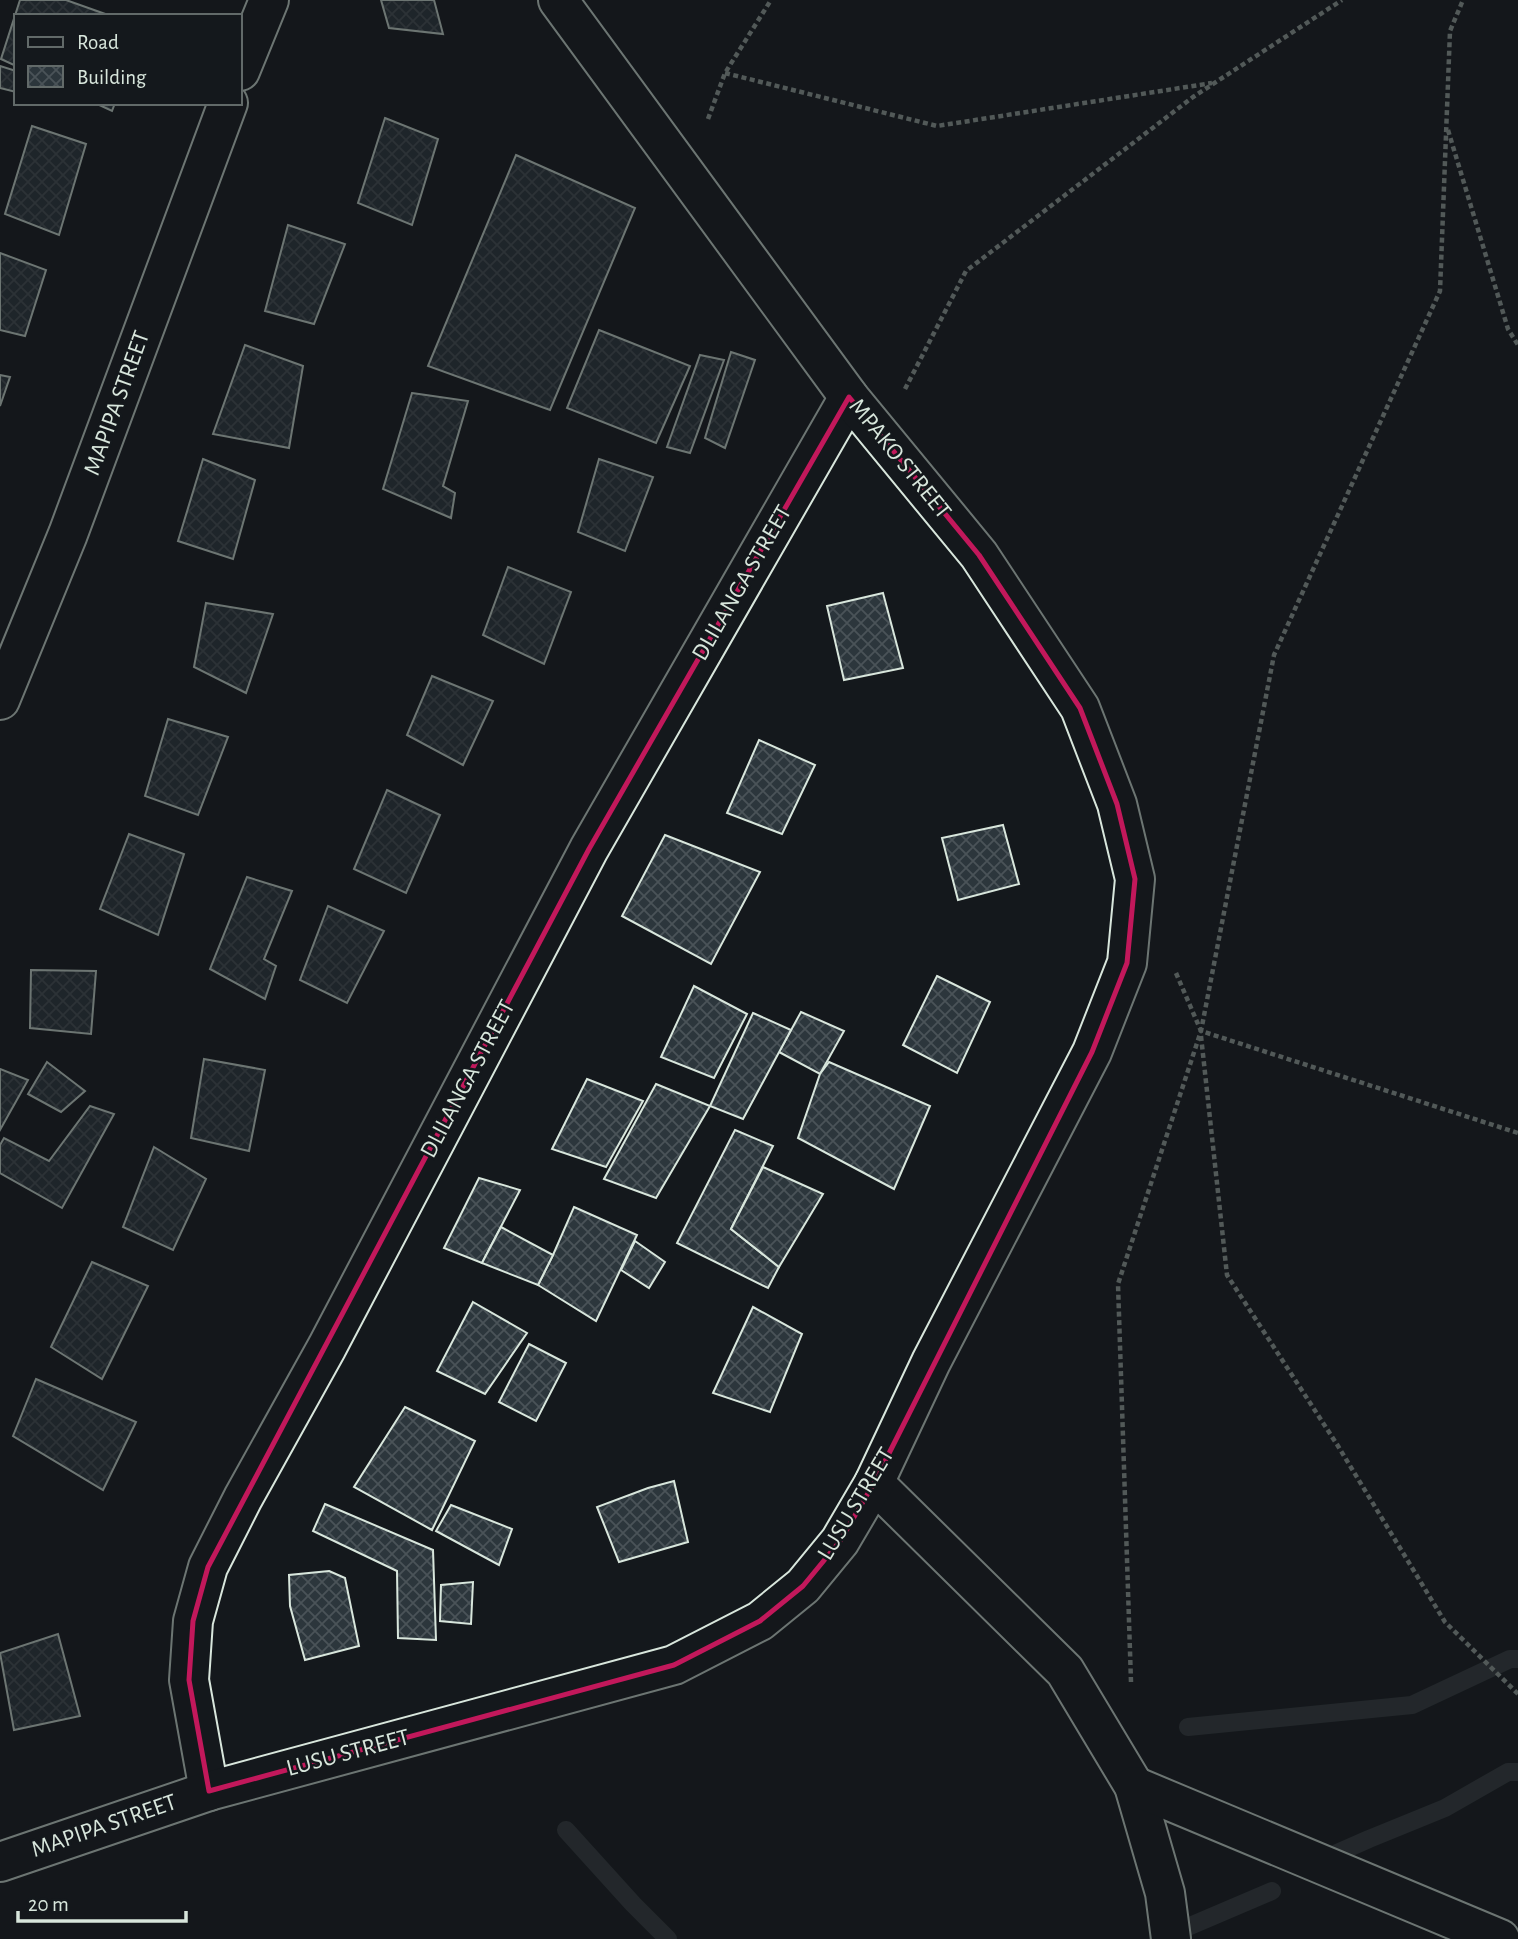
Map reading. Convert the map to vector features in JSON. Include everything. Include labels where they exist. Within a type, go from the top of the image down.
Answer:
[{"type":"street","points":[[242,66],[269,0]]},
{"type":"street","name":"MPAKO STREET","points":[[558,0],[849,397],[979,555],[1080,708],[1117,804],[1135,879],[1127,963]]},
{"type":"street","name":"MAPIPA STREET","points":[[0,700],[68,534],[227,105]]},
{"type":"street","name":"DLILANGA STREET","points":[[209,1791],[189,1680],[193,1621],[208,1567],[243,1498],[334,1335],[589,849],[849,397]]},
{"type":"street","name":"LUSU STREET","points":[[209,1791],[674,1665],[760,1621],[803,1586],[840,1541],[874,1483],[931,1362],[1092,1052],[1127,963]]},
{"type":"street","points":[[874,1483],[1065,1671],[1134,1786],[1165,1893],[1171,1939]]},
{"type":"street","points":[[1134,1786],[1500,1939]]},
{"type":"street","name":"MAPIPA STREET","points":[[0,1862],[209,1791]]},
{"type":"path","points":[[686,176],[725,73],[772,0]]},
{"type":"path","points":[[880,436],[966,271],[1193,97],[1342,0]]},
{"type":"path","points":[[1131,1688],[1118,1284],[1201,1031],[1274,655],[1440,291],[1450,31],[1463,0]]},
{"type":"path","points":[[725,73],[937,125],[1216,82]]},
{"type":"path","points":[[1447,126],[1508,329],[1518,345]]},
{"type":"path","points":[[1174,968],[1201,1031],[1227,1275],[1338,1446],[1446,1622],[1518,1694]]},
{"type":"path","points":[[1201,1031],[1518,1133]]},
{"type":"highlighted area","points":[[849,397],[979,555],[1080,708],[1117,804],[1135,879],[1127,963],[1092,1052],[874,1483],[840,1541],[803,1586],[760,1621],[674,1665],[209,1791],[189,1680],[193,1621],[208,1567],[589,849]]},
{"type":"building","points":[[20,0],[66,0],[105,14],[15,14]]},
{"type":"building","points":[[381,0],[434,0],[443,34],[389,28]]},
{"type":"building","points":[[14,19],[14,65],[1,59]]},
{"type":"building","points":[[0,66],[14,70],[14,92],[0,88]]},
{"type":"building","points":[[99,105],[114,105],[112,111]]},
{"type":"building","points":[[385,118],[438,139],[412,225],[358,203]]},
{"type":"building","points":[[32,126],[86,144],[59,235],[5,214]]},
{"type":"building","points":[[516,155],[635,208],[550,410],[428,366]]},
{"type":"building","points":[[288,225],[345,244],[314,324],[265,311]]},
{"type":"building","points":[[0,253],[46,270],[25,336],[0,330]]},
{"type":"building","points":[[599,330],[690,366],[656,443],[567,408]]},
{"type":"building","points":[[245,345],[303,366],[289,448],[213,434]]},
{"type":"building","points":[[731,352],[755,360],[725,448],[705,438]]},
{"type":"building","points":[[700,355],[724,360],[690,453],[667,447]]},
{"type":"building","points":[[0,375],[10,377],[0,406]]},
{"type":"building","points":[[412,393],[468,401],[443,486],[455,493],[451,518],[383,489]]},
{"type":"building","points":[[203,459],[255,480],[233,559],[178,541]]},
{"type":"building","points":[[599,459],[653,477],[625,551],[578,532]]},
{"type":"building","points":[[508,567],[571,592],[544,664],[483,635]]},
{"type":"building","points":[[883,593],[903,668],[844,680],[827,606]]},
{"type":"building","points":[[206,603],[273,614],[246,693],[194,667]]},
{"type":"building","points":[[432,676],[493,701],[463,765],[407,735]]},
{"type":"building","points":[[168,719],[228,737],[198,815],[145,796]]},
{"type":"building","points":[[759,740],[815,765],[782,834],[727,813]]},
{"type":"building","points":[[387,790],[440,815],[406,893],[354,869]]},
{"type":"building","points":[[1003,825],[1019,884],[958,900],[942,838]]},
{"type":"building","points":[[129,834],[184,854],[158,935],[100,909]]},
{"type":"building","points":[[665,835],[760,872],[711,964],[622,916]]},
{"type":"building","points":[[247,877],[292,891],[264,959],[276,966],[265,999],[210,969]]},
{"type":"building","points":[[328,906],[384,931],[347,1003],[300,980]]},
{"type":"building","points":[[31,970],[96,971],[91,1034],[30,1028]]},
{"type":"building","points":[[937,976],[990,1002],[957,1073],[903,1045]]},
{"type":"building","points":[[694,986],[747,1014],[714,1078],[661,1057]]},
{"type":"building","points":[[801,1012],[844,1031],[820,1074],[779,1052]]},
{"type":"building","points":[[753,1013],[791,1030],[743,1119],[710,1106]]},
{"type":"building","points":[[204,1059],[265,1070],[249,1151],[191,1138]]},
{"type":"building","points":[[47,1062],[85,1091],[61,1112],[28,1094]]},
{"type":"building","points":[[829,1062],[930,1106],[894,1189],[798,1138],[820,1074]]},
{"type":"building","points":[[0,1069],[28,1080],[0,1130]]},
{"type":"building","points":[[587,1079],[643,1101],[606,1167],[552,1149]]},
{"type":"building","points":[[656,1084],[710,1106],[656,1198],[604,1179]]},
{"type":"building","points":[[90,1106],[114,1114],[62,1208],[0,1173],[0,1145],[4,1138],[49,1161]]},
{"type":"building","points":[[735,1130],[773,1146],[731,1229],[779,1267],[768,1288],[677,1243]]},
{"type":"building","points":[[154,1147],[206,1179],[173,1250],[123,1227]]},
{"type":"building","points":[[763,1167],[823,1194],[779,1267],[731,1229]]},
{"type":"building","points":[[479,1178],[520,1190],[482,1263],[444,1248]]},
{"type":"building","points":[[574,1207],[637,1235],[596,1321],[538,1285]]},
{"type":"building","points":[[501,1227],[553,1255],[538,1285],[482,1263]]},
{"type":"building","points":[[635,1241],[665,1262],[649,1288],[621,1270]]},
{"type":"building","points":[[92,1262],[148,1286],[102,1379],[51,1347]]},
{"type":"building","points":[[473,1302],[527,1333],[485,1394],[437,1371]]},
{"type":"building","points":[[753,1307],[802,1334],[770,1412],[713,1393]]},
{"type":"building","points":[[529,1344],[566,1363],[536,1421],[499,1402]]},
{"type":"building","points":[[36,1379],[136,1422],[103,1490],[13,1436]]},
{"type":"building","points":[[405,1407],[475,1441],[432,1530],[354,1487]]},
{"type":"building","points":[[674,1481],[688,1542],[619,1562],[597,1507]]},
{"type":"building","points":[[325,1504],[433,1550],[436,1640],[398,1638],[397,1571],[313,1531]]},
{"type":"building","points":[[451,1505],[512,1529],[499,1565],[436,1531]]},
{"type":"building","points":[[329,1571],[345,1578],[359,1646],[305,1660],[290,1606],[289,1575]]},
{"type":"building","points":[[473,1582],[471,1624],[440,1621],[441,1585]]},
{"type":"building","points":[[58,1634],[80,1716],[14,1730],[0,1653]]},
{"type":"waterway","points":[[1188,1727],[1412,1705],[1510,1659],[1518,1659]]},
{"type":"waterway","points":[[1319,1861],[1445,1808],[1508,1772],[1518,1772]]},
{"type":"waterway","points":[[566,1830],[668,1939]]},
{"type":"waterway","points":[[1183,1929],[1272,1891]]}]
